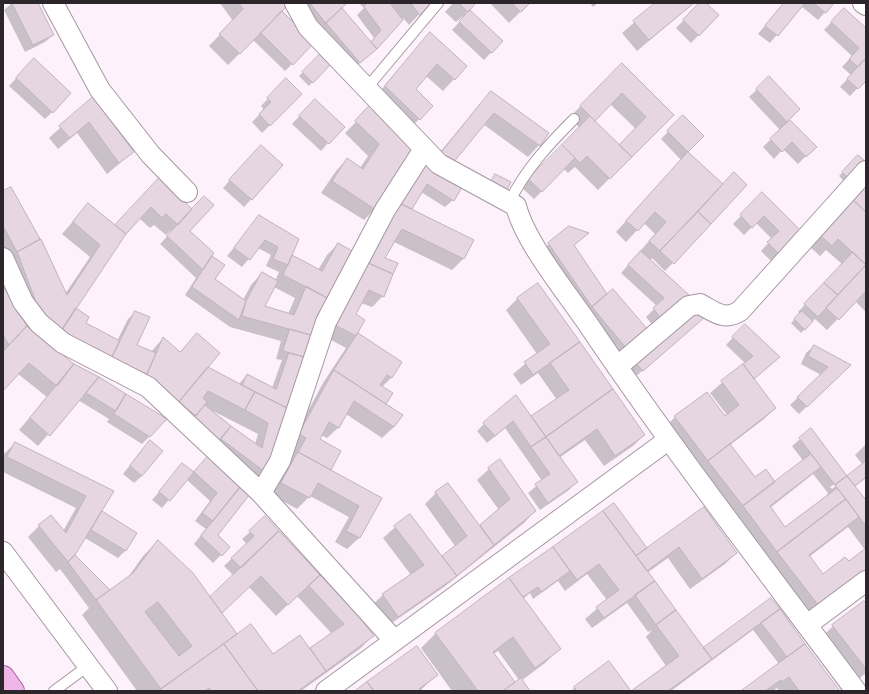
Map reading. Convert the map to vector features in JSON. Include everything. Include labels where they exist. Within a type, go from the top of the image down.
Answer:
[{"type":"main road","points":[[3,677],[13,691]]},
{"type":"street","points":[[53,3],[100,90],[151,155],[187,192]]},
{"type":"street","points":[[295,3],[308,28],[439,164],[510,201],[516,206],[523,226],[617,367],[668,440],[856,691]]},
{"type":"street","points":[[261,493],[280,461],[326,322],[385,210],[424,149]]},
{"type":"street","points":[[617,367],[689,306],[700,304],[723,316],[733,316],[740,311],[866,171]]},
{"type":"street","points":[[3,258],[24,302],[39,323],[63,343],[148,387],[261,493],[394,640]]},
{"type":"street","points":[[326,691],[668,440]]},
{"type":"street","points":[[3,552],[107,691]]},
{"type":"street","points":[[807,625],[866,581]]},
{"type":"lane","points":[[366,89],[438,3]]},
{"type":"lane","points":[[510,201],[520,180],[552,141],[574,119]]},
{"type":"lane","points":[[54,691],[88,666]]},
{"type":"building","points":[[12,3],[38,3],[54,35],[33,45]]},
{"type":"building","points":[[239,3],[286,3],[288,5],[240,54],[219,34],[243,9]]},
{"type":"building","points":[[310,3],[347,3],[326,23]]},
{"type":"building","points":[[367,3],[390,3],[403,20],[377,49],[371,42],[381,30],[364,7]]},
{"type":"building","points":[[411,3],[431,3],[420,15]]},
{"type":"building","points":[[459,3],[476,3],[468,12]]},
{"type":"building","points":[[512,3],[530,3],[521,12]]},
{"type":"building","points":[[655,3],[694,3],[649,40],[633,21]]},
{"type":"building","points":[[699,3],[706,3],[719,15],[699,36],[683,20]]},
{"type":"building","points":[[784,3],[805,3],[778,36],[765,26]]},
{"type":"building","points":[[814,3],[834,3],[826,13]]},
{"type":"building","points":[[342,8],[377,49],[360,63],[326,23]]},
{"type":"building","points":[[844,8],[866,28],[866,58],[858,67],[849,59],[859,48],[831,22]]},
{"type":"building","points":[[470,10],[503,41],[492,53],[459,22]]},
{"type":"building","points":[[282,11],[314,43],[293,65],[261,33]]},
{"type":"building","points":[[430,32],[467,66],[455,80],[437,64],[416,89],[433,106],[420,120],[385,86]]},
{"type":"building","points":[[321,53],[332,63],[313,83],[302,72]]},
{"type":"building","points":[[34,58],[71,93],[53,113],[16,78]]},
{"type":"building","points":[[866,58],[866,81],[858,89],[847,79]]},
{"type":"building","points":[[622,63],[674,115],[632,157],[619,145],[646,117],[622,93],[595,121],[580,106]]},
{"type":"building","points":[[769,76],[800,109],[787,122],[756,89]]},
{"type":"building","points":[[286,78],[302,94],[270,126],[259,114],[271,102],[267,98]]},
{"type":"building","points":[[491,91],[549,133],[540,146],[494,113],[452,164],[440,154]]},
{"type":"building","points":[[93,97],[134,152],[119,163],[89,122],[70,138],[59,126]]},
{"type":"building","points":[[315,99],[345,127],[329,144],[299,116]]},
{"type":"building","points":[[371,104],[416,148],[376,210],[332,181],[347,158],[363,169],[379,144],[355,121]]},
{"type":"building","points":[[683,115],[704,136],[688,152],[667,131]]},
{"type":"building","points":[[590,116],[632,157],[610,179],[587,156],[580,163],[562,145]]},
{"type":"building","points":[[790,120],[817,147],[806,157],[792,142],[782,152],[770,139]]},
{"type":"building","points":[[261,145],[283,165],[252,200],[229,180]]},
{"type":"building","points":[[562,145],[575,158],[542,192],[528,179]]},
{"type":"building","points":[[688,152],[723,184],[660,251],[649,241],[666,222],[655,212],[638,231],[626,221]]},
{"type":"building","points":[[858,155],[866,162],[850,180],[842,172]]},
{"type":"building","points":[[423,163],[462,187],[454,201],[427,184],[412,209],[399,203]]},
{"type":"building","points":[[734,172],[747,185],[711,224],[698,212]]},
{"type":"building","points":[[495,174],[511,182],[506,192],[490,184]]},
{"type":"building","points":[[159,178],[192,209],[178,225],[166,214],[162,218],[151,207],[126,234],[115,225]]},
{"type":"building","points":[[11,187],[40,239],[17,252],[3,226],[3,191]]},
{"type":"building","points":[[863,189],[866,192],[866,212],[853,200]]},
{"type":"building","points":[[762,192],[803,233],[781,256],[767,242],[779,231],[764,216],[752,228],[740,215]]},
{"type":"building","points":[[204,196],[214,205],[190,231],[214,253],[203,270],[167,236]]},
{"type":"building","points":[[853,200],[866,212],[866,265],[838,239],[832,246],[821,236]]},
{"type":"building","points":[[88,203],[126,234],[60,333],[53,327],[37,305],[17,252],[41,239],[67,295],[100,245],[73,222]]},
{"type":"building","points":[[399,203],[474,240],[464,259],[402,229],[385,258],[398,263],[393,274],[366,262]]},
{"type":"building","points":[[698,212],[711,224],[674,264],[660,251]]},
{"type":"building","points":[[259,215],[299,239],[288,265],[273,259],[278,247],[265,240],[250,260],[234,248]]},
{"type":"building","points":[[569,226],[589,233],[574,245],[607,294],[592,307],[548,243]]},
{"type":"building","points":[[338,243],[356,253],[329,299],[283,275],[292,255],[322,271]]},
{"type":"building","points":[[641,251],[690,296],[662,320],[653,308],[664,298],[628,265]]},
{"type":"building","points":[[853,252],[866,265],[838,295],[824,283]]},
{"type":"building","points":[[212,256],[225,265],[215,279],[246,301],[239,320],[192,287]]},
{"type":"building","points":[[366,262],[393,274],[384,297],[369,290],[356,314],[365,320],[356,336],[333,324]]},
{"type":"building","points":[[866,265],[866,291],[839,320],[826,308]]},
{"type":"building","points":[[262,272],[278,281],[265,306],[294,315],[306,286],[329,299],[314,336],[242,316],[246,301]]},
{"type":"building","points":[[538,283],[580,342],[533,375],[524,362],[550,344],[517,298]]},
{"type":"building","points":[[824,283],[838,295],[818,317],[804,304]]},
{"type":"building","points":[[3,286],[27,326],[9,345],[3,335]]},
{"type":"building","points":[[613,289],[649,331],[627,349],[592,307]]},
{"type":"building","points":[[76,308],[89,317],[86,323],[120,341],[111,359],[60,333]]},
{"type":"building","points":[[693,310],[704,318],[643,371],[634,361]]},
{"type":"building","points":[[135,311],[150,317],[137,345],[156,353],[147,374],[111,359]]},
{"type":"building","points":[[802,311],[813,321],[805,330],[794,319]]},
{"type":"building","points":[[745,324],[780,357],[754,379],[743,364],[753,356],[732,337]]},
{"type":"building","points":[[27,326],[74,364],[57,386],[29,363],[3,391],[3,352]]},
{"type":"building","points":[[290,329],[314,336],[308,358],[283,351]]},
{"type":"building","points":[[197,333],[220,353],[179,402],[147,374],[163,337],[180,352]]},
{"type":"building","points":[[358,333],[402,362],[392,378],[387,375],[380,385],[393,393],[386,404],[334,370]]},
{"type":"building","points":[[580,342],[613,389],[546,437],[531,416],[569,390],[550,363]]},
{"type":"building","points":[[814,345],[851,365],[807,407],[797,397],[828,367],[808,356]]},
{"type":"building","points":[[289,353],[308,358],[289,409],[242,385],[247,374],[276,389]]},
{"type":"building","points":[[74,364],[99,377],[50,436],[30,418]]},
{"type":"building","points":[[743,364],[776,408],[708,461],[674,416],[707,392],[725,416],[739,405],[721,381]]},
{"type":"building","points":[[208,367],[255,392],[245,410],[208,391],[203,398],[207,402],[196,416],[179,402]]},
{"type":"building","points":[[334,370],[403,415],[394,427],[354,401],[339,428],[329,422],[320,439],[341,451],[331,470],[298,452],[306,438],[299,434]]},
{"type":"building","points":[[99,377],[126,394],[116,411],[86,393]]},
{"type":"building","points":[[613,389],[645,435],[615,456],[597,429],[559,456],[546,437]]},
{"type":"building","points":[[255,392],[289,409],[265,472],[221,439],[231,426],[262,448],[268,423],[245,410]]},
{"type":"building","points":[[126,394],[167,419],[150,437],[114,414]]},
{"type":"building","points":[[516,395],[546,437],[531,447],[513,421],[495,436],[483,423]]},
{"type":"building","points":[[205,405],[231,426],[219,440],[193,419]]},
{"type":"building","points":[[811,428],[847,476],[835,485],[799,438]]},
{"type":"building","points":[[546,437],[578,482],[548,503],[535,484],[550,474],[531,447]]},
{"type":"building","points":[[150,440],[163,451],[142,476],[130,466]]},
{"type":"building","points":[[15,442],[114,491],[75,555],[68,562],[38,525],[51,515],[66,533],[86,496],[7,457]]},
{"type":"building","points":[[730,444],[755,477],[766,469],[775,482],[743,506],[708,461]]},
{"type":"building","points":[[298,452],[382,498],[360,538],[346,531],[359,506],[318,483],[310,498],[281,483]]},
{"type":"building","points":[[811,454],[821,467],[770,506],[785,527],[837,488],[846,499],[777,552],[743,506]]},
{"type":"building","points":[[208,456],[241,486],[213,521],[202,513],[217,493],[194,472]]},
{"type":"building","points":[[500,459],[536,511],[494,545],[480,525],[510,499],[488,468]]},
{"type":"building","points":[[866,461],[866,477],[855,486],[847,476]]},
{"type":"building","points":[[182,463],[194,472],[170,501],[159,492]]},
{"type":"building","points":[[847,476],[866,500],[866,526],[835,485]]},
{"type":"building","points":[[448,483],[494,545],[457,576],[442,556],[467,536],[435,492]]},
{"type":"building","points":[[241,486],[250,494],[218,535],[230,547],[222,556],[201,536]]},
{"type":"building","points":[[846,499],[859,517],[809,555],[823,574],[845,557],[849,561],[866,548],[866,570],[819,606],[777,552]]},
{"type":"building","points":[[614,503],[647,548],[636,556],[603,511]]},
{"type":"building","points":[[704,507],[737,553],[702,579],[679,547],[647,571],[636,556]]},
{"type":"building","points":[[102,511],[137,533],[126,551],[91,530]]},
{"type":"building","points":[[603,511],[655,581],[604,618],[596,607],[619,590],[599,564],[577,580],[553,547]]},
{"type":"building","points":[[410,514],[457,576],[398,617],[382,594],[424,565],[394,526]]},
{"type":"building","points":[[265,516],[279,531],[241,568],[231,558],[254,536],[249,531]]},
{"type":"building","points":[[279,531],[320,575],[288,605],[261,576],[222,613],[210,597]]},
{"type":"building","points":[[158,540],[193,573],[237,634],[161,689],[96,600],[133,573]],"holes":[[[158,602],[192,646],[179,656],[145,612]]]},
{"type":"building","points":[[553,547],[570,571],[541,592],[538,587],[523,597],[509,578]]},
{"type":"building","points":[[75,555],[110,590],[96,600],[68,562]]},
{"type":"building","points":[[320,575],[357,614],[374,636],[326,671],[310,648],[344,624],[309,586]]},
{"type":"building","points":[[509,578],[561,649],[535,668],[513,637],[493,652],[515,682],[503,691],[478,691],[435,633]]},
{"type":"building","points":[[655,581],[676,610],[656,625],[635,595]]},
{"type":"building","points":[[771,598],[780,609],[712,659],[703,648]]},
{"type":"building","points":[[864,601],[866,603],[866,669],[832,625]]},
{"type":"building","points":[[780,609],[805,644],[787,657],[761,623]]},
{"type":"building","points":[[676,610],[712,659],[668,691],[631,691],[679,656],[656,625]]},
{"type":"building","points":[[251,624],[273,654],[300,635],[326,671],[298,691],[258,691],[224,644]]},
{"type":"building","points":[[224,644],[258,691],[211,691],[209,688],[205,691],[162,691],[161,689]]},
{"type":"building","points":[[805,644],[840,691],[799,691],[789,677],[782,682],[781,680],[765,691],[741,691]]},
{"type":"building","points":[[417,646],[438,675],[419,689],[421,691],[374,691],[367,682]]},
{"type":"building","points":[[609,661],[631,691],[577,691],[574,687]]},
{"type":"building","points":[[521,678],[530,691],[503,691],[515,682]]},
{"type":"building","points":[[367,682],[374,691],[355,691]]}]
